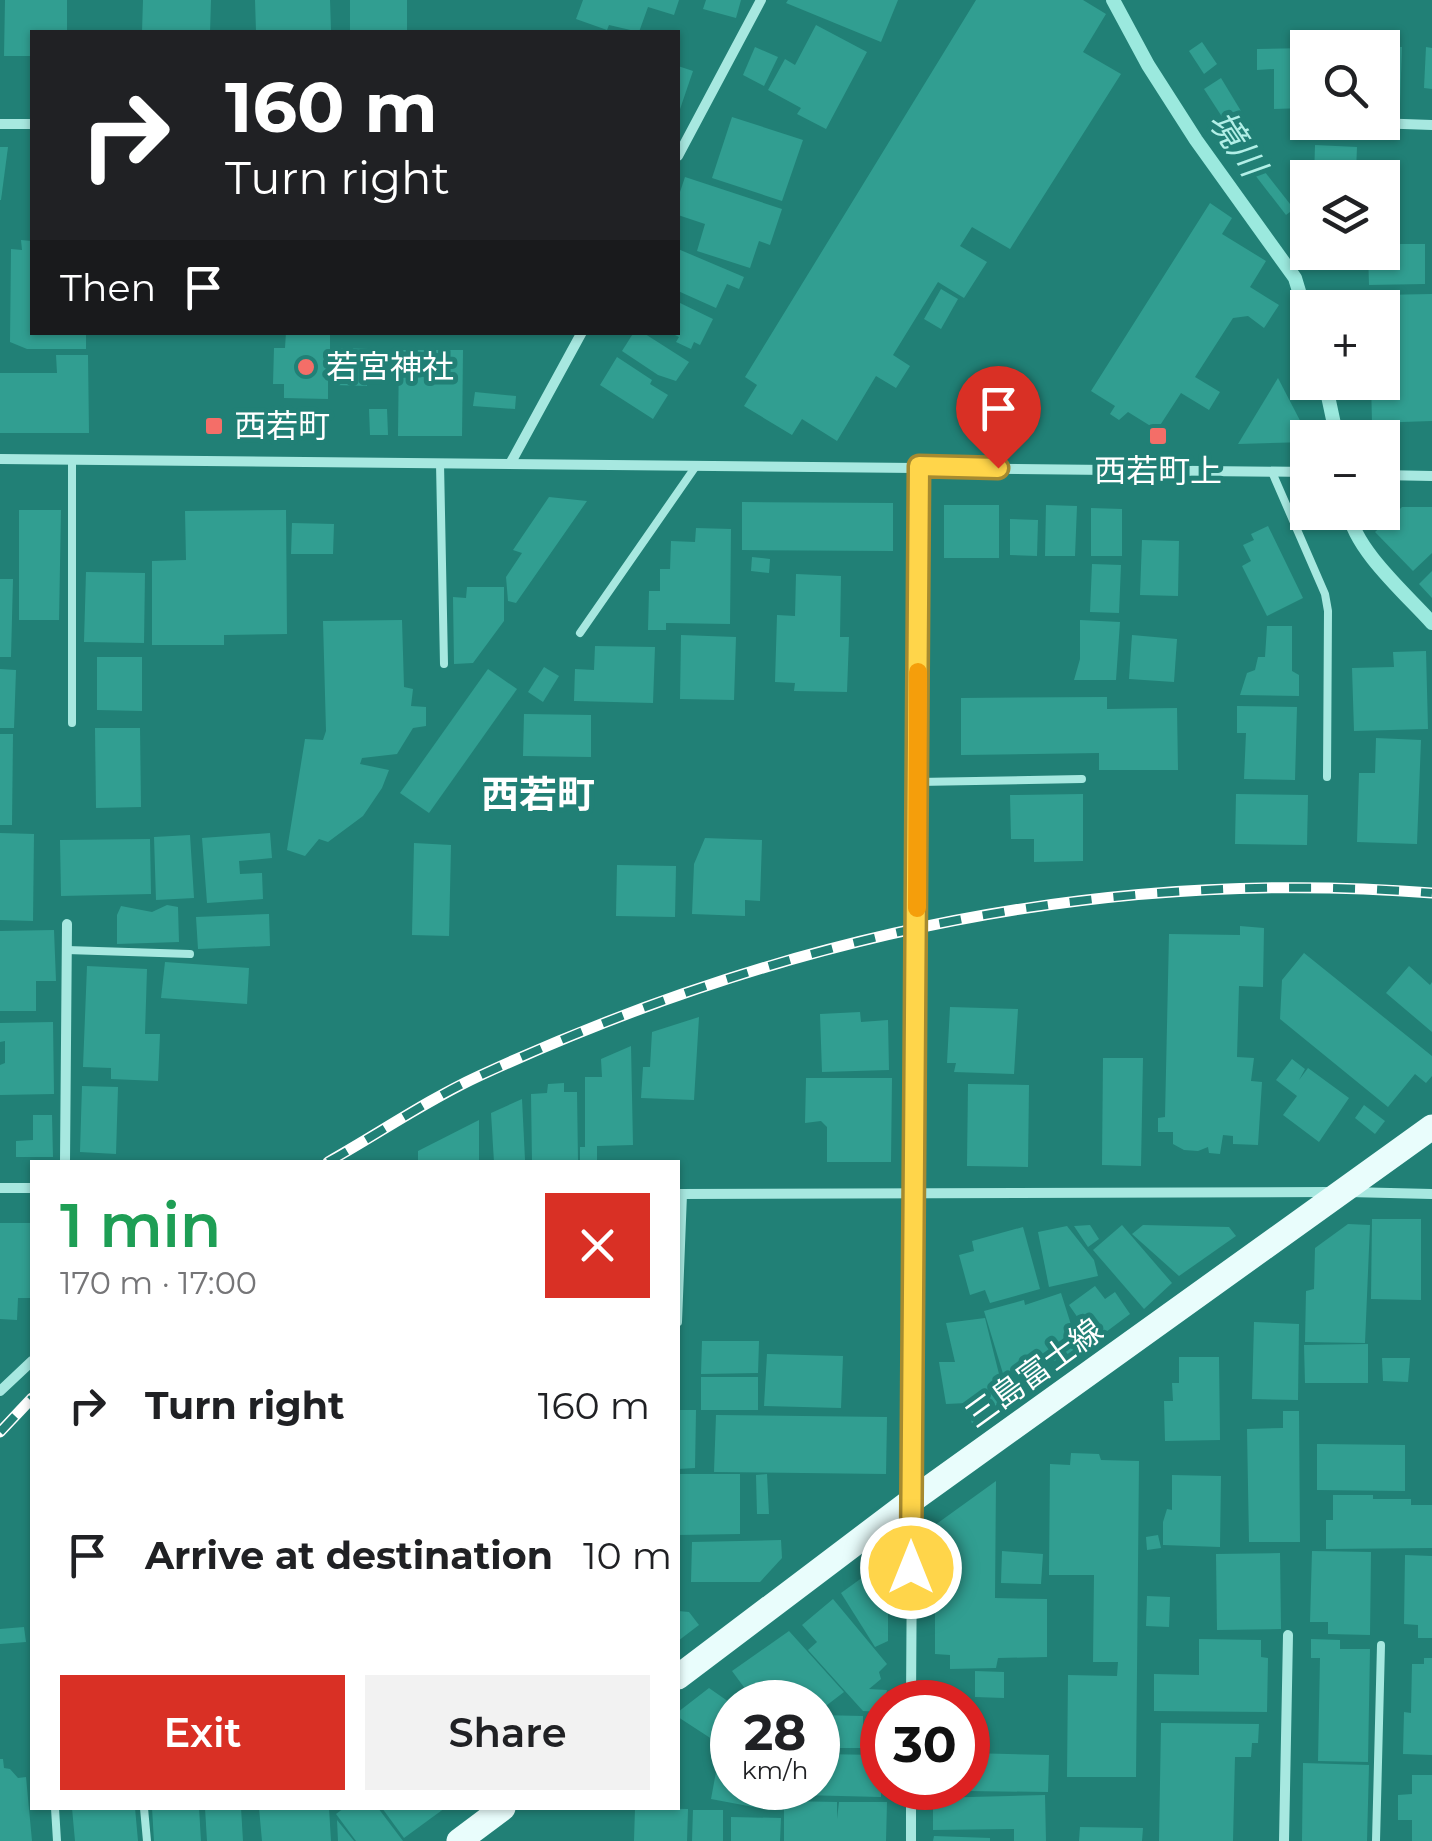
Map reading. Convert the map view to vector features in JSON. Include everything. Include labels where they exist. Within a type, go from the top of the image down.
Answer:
[{"type":"main road","name":"三島富士線","points":[[680,1674],[911,1501],[1432,1127]]},
{"type":"main road","points":[[459,1841],[500,1810]]},
{"type":"street","points":[[680,152],[761,0]]},
{"type":"street","points":[[0,124],[30,124]]},
{"type":"street","points":[[1400,124],[1432,125]]},
{"type":"street","points":[[510,464],[580,335]]},
{"type":"street","points":[[0,459],[1290,472]]},
{"type":"street","points":[[911,1680],[919,466]]},
{"type":"street","points":[[1400,475],[1432,476]]},
{"type":"street","points":[[65,1160],[68,924]]},
{"type":"street","points":[[0,1188],[30,1188]]},
{"type":"street","points":[[680,1194],[1432,1194]]},
{"type":"street","points":[[0,1391],[30,1363]]},
{"type":"street","points":[[1284,1841],[1288,1636]]},
{"type":"street","points":[[911,1810],[911,1841]]},
{"type":"lane","points":[[72,459],[72,724]]},
{"type":"lane","points":[[440,463],[444,664]]},
{"type":"lane","points":[[580,633],[696,466]]},
{"type":"lane","points":[[1272,472],[1326,594],[1327,776]]},
{"type":"lane","points":[[918,782],[1082,779]]},
{"type":"lane","points":[[68,950],[190,954]]},
{"type":"lane","points":[[1376,1841],[1381,1645]]},
{"type":"lane","points":[[54,1810],[57,1841]]},
{"type":"lane","points":[[144,1810],[146,1841]]},
{"type":"building","points":[[5,0],[67,0],[67,30],[30,30],[30,56],[4,56]]},
{"type":"building","points":[[143,0],[211,0],[210,30],[142,30]]},
{"type":"building","points":[[255,0],[330,0],[331,30],[256,30]]},
{"type":"building","points":[[350,0],[407,0],[407,30],[350,30]]},
{"type":"building","points":[[583,0],[679,0],[674,15],[648,7],[640,30],[609,25],[607,30],[576,19]]},
{"type":"building","points":[[706,0],[741,0],[736,18],[703,9]]},
{"type":"building","points":[[898,0],[881,42],[786,3]]},
{"type":"building","points":[[976,0],[1083,0],[1106,14],[1083,52],[1121,74],[1010,249],[972,227],[960,246],[987,262],[964,298],[938,282],[893,355],[910,366],[896,388],[876,376],[837,441],[802,419],[792,435],[744,406],[757,385],[745,377]]},
{"type":"building","points":[[816,25],[867,52],[826,129],[797,114],[801,108],[768,90],[785,59],[795,65]]},
{"type":"building","points":[[1202,42],[1217,64],[1204,74],[1189,51]]},
{"type":"building","points":[[755,47],[778,57],[764,86],[743,75]]},
{"type":"building","points":[[1426,47],[1432,48],[1432,89],[1424,88]]},
{"type":"building","points":[[1290,48],[1290,108],[1274,109],[1274,69],[1257,70],[1257,49]]},
{"type":"building","points":[[680,67],[693,71],[680,109]]},
{"type":"building","points":[[1221,78],[1244,116],[1228,126],[1204,89]]},
{"type":"building","points":[[732,117],[803,140],[782,201],[712,178]]},
{"type":"building","points":[[1315,145],[1357,147],[1356,160],[1315,160]]},
{"type":"building","points":[[0,147],[8,147],[1,200],[0,200]]},
{"type":"building","points":[[1246,148],[1290,204],[1290,212],[1286,215],[1238,153]]},
{"type":"building","points":[[685,177],[782,209],[770,245],[759,241],[750,268],[697,251],[705,224],[680,216],[680,192]]},
{"type":"building","points":[[1210,203],[1232,218],[1222,234],[1266,261],[1250,287],[1279,305],[1264,328],[1248,316],[1233,318],[1195,377],[1220,392],[1209,410],[1181,393],[1157,430],[1128,412],[1119,420],[1110,414],[1115,406],[1091,391]]},
{"type":"building","points":[[21,240],[30,241],[30,335],[86,335],[86,349],[27,349],[10,342],[11,249],[22,250]]},
{"type":"building","points":[[1400,244],[1425,244],[1425,284],[1369,285],[1369,270],[1400,270]]},
{"type":"building","points":[[680,250],[744,277],[739,289],[727,284],[716,308],[680,292]]},
{"type":"building","points":[[941,289],[958,299],[941,329],[924,319]]},
{"type":"building","points":[[1432,294],[1432,421],[1372,420],[1371,400],[1400,400],[1400,295]]},
{"type":"building","points":[[680,303],[713,319],[700,345],[694,342],[691,349],[676,342],[679,337],[675,335],[680,335]]},
{"type":"building","points":[[286,335],[330,335],[330,355],[335,355],[335,348],[368,349],[367,386],[335,385],[335,376],[328,376],[328,399],[284,398],[284,384],[273,384],[274,348],[285,348]]},
{"type":"building","points":[[632,335],[647,335],[689,362],[676,381],[658,375],[622,351]]},
{"type":"building","points":[[399,350],[463,350],[462,436],[398,436]]},
{"type":"building","points":[[56,355],[88,355],[89,433],[0,433],[0,373],[57,373]]},
{"type":"building","points":[[617,357],[668,395],[653,419],[600,385]]},
{"type":"building","points":[[1278,378],[1300,420],[1290,420],[1290,443],[1238,444]]},
{"type":"building","points":[[475,392],[516,396],[515,409],[473,406]]},
{"type":"building","points":[[369,409],[387,409],[388,435],[370,435]]},
{"type":"building","points":[[549,497],[587,501],[516,603],[508,601],[506,577],[522,553],[513,550]]},
{"type":"building","points":[[742,502],[893,503],[893,551],[742,550]]},
{"type":"building","points":[[944,505],[999,505],[999,558],[944,558]]},
{"type":"building","points":[[1046,505],[1077,506],[1075,556],[1045,556]]},
{"type":"building","points":[[1432,507],[1432,553],[1413,571],[1375,532],[1400,530],[1400,509]]},
{"type":"building","points":[[1091,508],[1122,509],[1122,556],[1091,556]]},
{"type":"building","points":[[19,510],[61,510],[59,620],[19,620]]},
{"type":"building","points":[[286,510],[287,634],[224,635],[224,645],[152,645],[152,561],[186,560],[185,511]]},
{"type":"building","points":[[1010,519],[1038,520],[1037,556],[1010,555]]},
{"type":"building","points":[[292,523],[334,524],[333,554],[291,554]]},
{"type":"building","points":[[1268,526],[1303,598],[1267,616],[1242,566],[1251,561],[1243,545],[1254,540],[1251,534]]},
{"type":"building","points":[[696,528],[731,529],[730,624],[666,623],[666,630],[648,630],[649,591],[660,591],[660,569],[670,569],[671,541],[695,542]]},
{"type":"building","points":[[1142,540],[1179,541],[1178,596],[1140,595]]},
{"type":"building","points":[[752,557],[770,559],[769,573],[751,571]]},
{"type":"building","points":[[1092,564],[1121,565],[1119,613],[1090,612]]},
{"type":"building","points":[[1432,571],[1432,598],[1419,584]]},
{"type":"building","points":[[86,572],[145,573],[144,643],[84,642]]},
{"type":"building","points":[[796,574],[841,576],[840,637],[849,637],[847,692],[794,691],[795,683],[775,682],[777,615],[795,616]]},
{"type":"building","points":[[0,579],[13,579],[11,657],[0,657]]},
{"type":"building","points":[[467,587],[504,587],[504,621],[473,663],[454,664],[453,597],[466,598]]},
{"type":"building","points":[[402,620],[404,687],[413,689],[411,706],[426,707],[426,726],[413,728],[397,754],[362,758],[360,764],[389,770],[363,816],[328,842],[319,839],[305,856],[287,850],[305,739],[323,740],[326,731],[323,621]]},
{"type":"building","points":[[1080,620],[1120,622],[1116,680],[1074,680],[1080,659]]},
{"type":"building","points":[[1267,626],[1292,626],[1292,671],[1299,675],[1299,696],[1240,695],[1247,673],[1255,670],[1258,657],[1265,657]]},
{"type":"building","points":[[681,635],[736,637],[734,700],[680,699]]},
{"type":"building","points":[[1132,635],[1177,639],[1174,682],[1129,679]]},
{"type":"building","points":[[595,646],[655,647],[653,703],[574,701],[575,669],[594,670]]},
{"type":"building","points":[[1426,651],[1428,729],[1354,731],[1352,668],[1394,667],[1393,652]]},
{"type":"building","points":[[97,657],[142,657],[142,711],[97,710]]},
{"type":"building","points":[[544,667],[559,676],[543,702],[528,692]]},
{"type":"building","points":[[0,669],[16,670],[14,728],[0,728]]},
{"type":"building","points":[[488,669],[517,689],[429,813],[400,793]]},
{"type":"building","points":[[1107,697],[1107,709],[1177,708],[1178,770],[1099,770],[1099,753],[961,755],[961,698]]},
{"type":"building","points":[[1237,706],[1297,707],[1295,780],[1244,779],[1246,733],[1237,733]]},
{"type":"building","points":[[524,714],[591,715],[591,757],[523,756]]},
{"type":"building","points":[[95,728],[140,728],[141,807],[96,808]]},
{"type":"building","points":[[0,734],[13,734],[12,825],[0,825]]},
{"type":"building","points":[[1376,738],[1421,740],[1417,844],[1357,842],[1359,773],[1375,773]]},
{"type":"building","points":[[1083,794],[1083,861],[1034,862],[1034,839],[1011,839],[1010,795]]},
{"type":"building","points":[[1236,794],[1308,795],[1307,845],[1235,844]]},
{"type":"building","points":[[0,833],[34,834],[33,921],[0,920]]},
{"type":"building","points":[[270,833],[272,858],[239,861],[240,874],[262,873],[263,899],[207,903],[202,838]]},
{"type":"building","points":[[190,835],[194,898],[156,900],[154,837]]},
{"type":"building","points":[[705,838],[762,840],[760,901],[745,900],[745,916],[692,914],[694,864]]},
{"type":"building","points":[[150,839],[151,894],[61,896],[60,840]]},
{"type":"building","points":[[414,843],[451,845],[449,936],[412,935]]},
{"type":"building","points":[[617,865],[676,866],[675,917],[616,916]]},
{"type":"building","points":[[167,905],[178,907],[179,942],[117,944],[117,915],[121,906],[152,912]]},
{"type":"building","points":[[269,914],[270,946],[198,949],[196,917]]},
{"type":"building","points":[[1240,926],[1264,928],[1263,987],[1239,986],[1237,1057],[1254,1058],[1251,1081],[1262,1082],[1258,1145],[1233,1144],[1233,1136],[1223,1135],[1220,1154],[1209,1153],[1208,1147],[1184,1150],[1173,1144],[1173,1132],[1158,1132],[1158,1118],[1165,1117],[1169,934],[1240,935]]},
{"type":"building","points":[[54,930],[56,981],[36,981],[36,1011],[0,1011],[0,931]]},
{"type":"building","points":[[1304,953],[1432,1056],[1432,1076],[1426,1083],[1415,1074],[1388,1107],[1280,1019],[1282,980]]},
{"type":"building","points":[[165,962],[249,968],[247,1004],[161,998]]},
{"type":"building","points":[[87,966],[147,969],[145,1034],[160,1034],[158,1081],[111,1079],[111,1068],[83,1067]]},
{"type":"building","points":[[1409,966],[1430,985],[1432,982],[1432,1032],[1386,993]]},
{"type":"building","points":[[950,1007],[1018,1009],[1014,1074],[954,1072],[956,1063],[947,1063]]},
{"type":"building","points":[[860,1012],[861,1022],[888,1020],[889,1070],[822,1072],[820,1014]]},
{"type":"building","points":[[699,1017],[694,1100],[641,1098],[643,1067],[650,1067],[652,1032]]},
{"type":"building","points":[[53,1022],[54,1094],[0,1095],[5,1041],[0,1042],[0,1023]]},
{"type":"building","points":[[631,1046],[633,1145],[597,1146],[597,1160],[580,1160],[580,1147],[585,1147],[585,1077],[602,1077],[601,1059]]},
{"type":"building","points":[[1103,1058],[1143,1058],[1141,1166],[1102,1165]]},
{"type":"building","points":[[1292,1059],[1305,1069],[1299,1080],[1308,1068],[1349,1098],[1319,1142],[1283,1115],[1297,1096],[1276,1080]]},
{"type":"building","points":[[806,1078],[892,1078],[891,1162],[827,1162],[827,1127],[821,1121],[805,1123]]},
{"type":"building","points":[[564,1083],[564,1092],[577,1092],[578,1160],[532,1160],[531,1094],[547,1093],[548,1084]]},
{"type":"building","points":[[968,1084],[1029,1085],[1028,1167],[967,1166]]},
{"type":"building","points":[[82,1086],[118,1087],[116,1154],[80,1152]]},
{"type":"building","points":[[522,1099],[525,1160],[494,1160],[491,1113]]},
{"type":"building","points":[[1364,1105],[1385,1121],[1375,1134],[1355,1118]]},
{"type":"building","points":[[33,1115],[52,1115],[53,1157],[16,1157],[16,1141],[33,1140]]},
{"type":"building","points":[[479,1120],[479,1160],[418,1160],[418,1151]]},
{"type":"building","points":[[1372,1219],[1421,1219],[1421,1300],[1371,1299]]},
{"type":"building","points":[[0,1223],[30,1223],[30,1298],[18,1298],[17,1320],[0,1319]]},
{"type":"building","points":[[1348,1224],[1370,1225],[1365,1343],[1305,1342],[1306,1291],[1314,1289],[1315,1248]]},
{"type":"building","points":[[1090,1225],[1099,1239],[1088,1247],[1074,1226]]},
{"type":"building","points":[[1122,1225],[1172,1283],[1144,1309],[1093,1250]]},
{"type":"building","points":[[1143,1225],[1229,1227],[1236,1236],[1179,1276],[1132,1234]]},
{"type":"building","points":[[1067,1226],[1094,1260],[1098,1276],[1049,1287],[1038,1232]]},
{"type":"building","points":[[1023,1227],[1040,1289],[990,1303],[985,1290],[970,1295],[959,1255],[974,1251],[972,1241]]},
{"type":"building","points":[[1095,1286],[1105,1299],[1115,1292],[1130,1314],[1094,1341],[1069,1305]]},
{"type":"building","points":[[1061,1293],[1080,1353],[1043,1364],[1046,1374],[1011,1400],[984,1311],[1024,1300],[1025,1305]]},
{"type":"building","points":[[985,1318],[1005,1398],[972,1424],[967,1403],[946,1404],[939,1362],[955,1362],[946,1323]]},
{"type":"building","points":[[1254,1322],[1299,1324],[1298,1400],[1252,1399]]},
{"type":"building","points":[[702,1341],[759,1341],[758,1373],[701,1374]]},
{"type":"building","points":[[1368,1344],[1368,1383],[1305,1383],[1304,1345]]},
{"type":"building","points":[[767,1354],[843,1356],[841,1408],[764,1406]]},
{"type":"building","points":[[1179,1357],[1219,1357],[1220,1440],[1165,1441],[1164,1401],[1173,1401],[1172,1383],[1179,1383]]},
{"type":"building","points":[[1382,1358],[1410,1358],[1408,1382],[1383,1381]]},
{"type":"building","points":[[701,1377],[758,1377],[758,1410],[701,1410]]},
{"type":"building","points":[[680,1410],[696,1410],[695,1468],[680,1469]]},
{"type":"building","points":[[1283,1411],[1299,1411],[1300,1542],[1249,1542],[1247,1429],[1283,1428]]},
{"type":"building","points":[[716,1415],[887,1417],[886,1474],[714,1472]]},
{"type":"building","points":[[1317,1444],[1405,1445],[1405,1491],[1317,1490]]},
{"type":"building","points":[[1071,1453],[1099,1454],[1101,1460],[1139,1461],[1136,1777],[1067,1777],[1068,1675],[1117,1676],[1118,1662],[1093,1662],[1094,1575],[1049,1575],[1050,1464],[1070,1465]]},
{"type":"building","points":[[680,1474],[740,1474],[740,1534],[680,1535]]},
{"type":"building","points":[[767,1474],[769,1514],[757,1514],[756,1475]]},
{"type":"building","points":[[1172,1475],[1221,1476],[1220,1547],[1163,1545],[1163,1522],[1167,1509],[1172,1510]]},
{"type":"building","points":[[996,1481],[995,1598],[1047,1599],[1047,1657],[998,1658],[996,1668],[950,1669],[950,1655],[935,1654],[935,1525]]},
{"type":"building","points":[[1333,1495],[1373,1495],[1373,1499],[1411,1499],[1411,1505],[1432,1505],[1432,1548],[1326,1549],[1326,1520],[1333,1520]]},
{"type":"building","points":[[1158,1535],[1161,1548],[1147,1550],[1146,1537]]},
{"type":"building","points":[[781,1540],[782,1558],[760,1582],[691,1582],[692,1542]]},
{"type":"building","points":[[1002,1551],[1043,1554],[1041,1584],[1001,1583]]},
{"type":"building","points":[[1312,1551],[1371,1552],[1370,1635],[1328,1634],[1328,1622],[1310,1622]]},
{"type":"building","points":[[1280,1553],[1281,1629],[1217,1630],[1216,1554]]},
{"type":"building","points":[[1405,1555],[1432,1556],[1432,1638],[1418,1638],[1418,1625],[1404,1624]]},
{"type":"building","points":[[881,1564],[888,1570],[888,1641],[875,1647],[841,1593]]},
{"type":"building","points":[[1147,1596],[1170,1597],[1169,1627],[1146,1626]]},
{"type":"building","points":[[833,1599],[887,1664],[879,1672],[880,1680],[860,1680],[860,1708],[840,1685],[840,1680],[835,1680],[808,1650],[817,1642],[802,1625]]},
{"type":"building","points":[[680,1611],[689,1612],[699,1625],[680,1639]]},
{"type":"building","points":[[24,1627],[26,1642],[0,1644],[0,1629]]},
{"type":"building","points":[[789,1631],[833,1680],[739,1680],[732,1671]]},
{"type":"building","points":[[1199,1639],[1261,1640],[1261,1657],[1268,1658],[1267,1712],[1154,1711],[1154,1674],[1199,1675]]},
{"type":"building","points":[[1311,1639],[1340,1640],[1340,1649],[1370,1649],[1368,1762],[1318,1761],[1320,1658],[1311,1658]]},
{"type":"building","points":[[1424,1658],[1432,1658],[1432,1755],[1403,1754],[1404,1712],[1411,1713],[1412,1664],[1424,1664]]},
{"type":"building","points":[[975,1671],[1004,1672],[1004,1698],[990,1698],[990,1680],[975,1680]]},
{"type":"building","points":[[710,1689],[710,1738],[680,1718],[680,1710]]},
{"type":"building","points":[[840,1715],[860,1716],[860,1748],[840,1748]]},
{"type":"building","points":[[1161,1723],[1259,1724],[1258,1743],[1252,1743],[1251,1757],[1235,1757],[1233,1841],[1159,1841]]},
{"type":"building","points":[[840,1754],[860,1755],[860,1796],[840,1796]]},
{"type":"building","points":[[990,1754],[1049,1755],[1048,1792],[990,1791]]},
{"type":"building","points":[[0,1759],[4,1768],[18,1778],[26,1777],[32,1841],[0,1841]]},
{"type":"building","points":[[1303,1763],[1369,1765],[1367,1841],[1302,1841]]},
{"type":"building","points":[[1412,1775],[1432,1775],[1432,1841],[1412,1841],[1412,1820],[1398,1820],[1398,1795],[1412,1794]]},
{"type":"building","points":[[1045,1795],[1046,1841],[1014,1841],[1014,1829],[933,1830],[933,1810],[990,1810],[990,1796]]},
{"type":"building","points":[[840,1802],[860,1802],[860,1810],[887,1810],[886,1841],[784,1841],[784,1810],[837,1810],[837,1819]]},
{"type":"building","points":[[688,1809],[687,1841],[634,1841],[635,1810]]},
{"type":"building","points":[[72,1810],[135,1810],[138,1841],[75,1841]]},
{"type":"building","points":[[152,1810],[199,1810],[201,1841],[154,1841]]},
{"type":"building","points":[[205,1810],[241,1810],[243,1841],[207,1841]]},
{"type":"building","points":[[259,1810],[329,1810],[331,1841],[262,1841]]},
{"type":"building","points":[[341,1810],[380,1810],[403,1841],[356,1841],[336,1814]]},
{"type":"building","points":[[383,1810],[442,1810],[404,1838]]},
{"type":"building","points":[[693,1810],[723,1810],[723,1841],[692,1841]]},
{"type":"building","points":[[731,1817],[781,1818],[780,1841],[731,1841]]},
{"type":"building","points":[[337,1820],[354,1841],[338,1841]]},
{"type":"building","points":[[1080,1827],[1143,1828],[1142,1841],[1079,1841]]},
{"type":"building","points":[[934,1836],[990,1838],[990,1841],[933,1841]]},
{"type":"waterway","name":"境川","points":[[1113,0],[1148,65],[1196,140],[1295,278],[1299,290]]},
{"type":"waterway","name":"境川","points":[[1329,400],[1333,420]]},
{"type":"waterway","name":"境川","points":[[1355,530],[1371,556],[1432,623]]},
{"type":"railway","points":[[331,1160],[460,1085],[593,1027],[708,985],[825,950],[944,923],[1064,903],[1185,891],[1308,888],[1432,893]]},
{"type":"railway","points":[[0,1432],[30,1400]]},
{"type":"slow traffic","points":[[917,908],[918,672]]},
{"type":"place","name":"若宮神社","points":[[306,367]]},
{"type":"place","name":"西若町","points":[[214,426]]},
{"type":"place","name":"西若町上","points":[[1158,436]]},
{"type":"district","name":"西若町","points":[[538,795]]},
{"type":"route","points":[[911,1568],[919,466],[998,468]]}]
